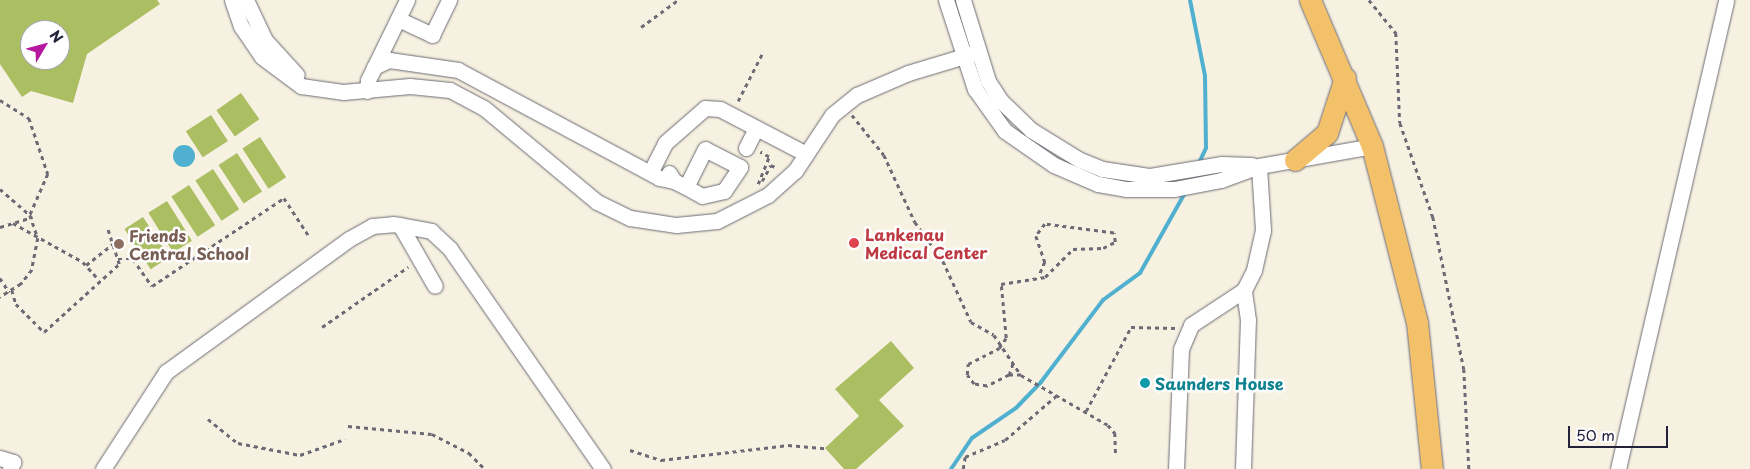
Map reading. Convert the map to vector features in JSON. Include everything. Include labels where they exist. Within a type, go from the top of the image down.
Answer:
[{"type":"highway","points":[[1310,0],[1345,78],[1372,146],[1417,322],[1432,469]]},
{"type":"highway","points":[[1296,160],[1327,133],[1345,78]]},
{"type":"lane","points":[[232,0],[251,42],[274,70],[301,86],[320,90],[368,91],[431,86],[466,98],[597,202],[653,223],[697,224],[733,215],[783,184],[843,104],[908,73],[978,52]]},
{"type":"lane","points":[[246,0],[272,50],[291,71],[320,90]]},
{"type":"lane","points":[[368,91],[374,68],[407,0]]},
{"type":"lane","points":[[398,19],[432,35],[449,0]]},
{"type":"lane","points":[[946,0],[962,57],[991,113],[1024,146],[1098,184],[1126,189],[1174,189],[1221,180],[1259,166],[1372,146]]},
{"type":"lane","points":[[963,0],[978,52],[1001,102],[1048,142],[1102,169],[1143,175],[1172,173],[1222,164],[1259,166]]},
{"type":"lane","points":[[1618,469],[1726,0]]},
{"type":"lane","points":[[374,68],[389,60],[458,70],[651,171],[663,170],[680,184]]},
{"type":"lane","points":[[651,171],[665,143],[704,108],[720,109],[806,154]]},
{"type":"lane","points":[[747,147],[756,128]]},
{"type":"lane","points":[[1243,469],[1248,320],[1244,290],[1259,256],[1263,230],[1259,166]]},
{"type":"lane","points":[[400,225],[418,260],[435,286]]},
{"type":"lane","points":[[105,467],[172,367],[349,239],[372,226],[400,225],[431,231],[450,249],[603,469]]},
{"type":"lane","points":[[1176,469],[1181,348],[1186,330],[1244,290]]},
{"type":"lane","points":[[0,458],[13,462],[10,469]]},
{"type":"path","points":[[641,27],[678,0]]},
{"type":"path","points":[[1369,0],[1396,33],[1400,123],[1432,216],[1464,369],[1469,469]]},
{"type":"path","points":[[738,101],[763,52]]},
{"type":"path","points":[[0,100],[30,118],[48,174],[31,216],[0,227]]},
{"type":"path","points":[[843,104],[884,155],[915,222],[944,261],[968,317],[1001,344],[1021,375],[1086,411],[1115,433],[1116,456]]},
{"type":"path","points":[[747,147],[769,157],[756,183],[760,186],[771,165]]},
{"type":"path","points":[[0,189],[31,216],[38,238],[32,270],[10,291],[0,297]]},
{"type":"path","points":[[118,259],[133,259],[152,286],[284,198],[309,236]]},
{"type":"path","points":[[13,223],[86,265],[99,280]]},
{"type":"path","points":[[1021,375],[1009,375],[987,386],[974,384],[967,375],[973,360],[1001,344],[1007,335],[1001,284],[1050,274],[1077,246],[1110,245],[1114,233],[1045,224],[1036,236],[1045,262],[1039,276]]},
{"type":"path","points":[[0,278],[10,291],[16,304],[44,332],[99,280],[113,271],[118,259],[108,230]]},
{"type":"path","points":[[86,265],[114,243]]},
{"type":"path","points":[[322,327],[418,260]]},
{"type":"path","points":[[1086,411],[1131,327],[1186,330]]},
{"type":"path","points":[[1009,375],[1013,363]]},
{"type":"path","points":[[963,469],[965,457],[1005,440],[1056,396]]},
{"type":"path","points":[[208,419],[238,443],[300,455],[345,439]]},
{"type":"path","points":[[348,426],[432,434],[469,453],[485,469]]},
{"type":"path","points":[[630,450],[662,460],[788,445],[825,448]]},
{"type":"green space","points":[[0,0],[157,0],[160,4],[87,54],[73,103],[31,91],[22,97],[0,64]]},
{"type":"green space","points":[[241,93],[259,119],[235,136],[216,110]]},
{"type":"green space","points":[[211,115],[228,141],[203,157],[186,131]]},
{"type":"green space","points":[[260,137],[286,177],[269,189],[242,148]]},
{"type":"green space","points":[[237,153],[262,192],[244,204],[219,165]]},
{"type":"green space","points":[[213,169],[239,209],[222,221],[195,180]]},
{"type":"green space","points":[[189,185],[215,225],[198,237],[171,196]]},
{"type":"green space","points":[[167,201],[192,241],[173,253],[148,213]]},
{"type":"green space","points":[[143,217],[169,257],[151,269],[125,229]]},
{"type":"green space","points":[[891,341],[914,368],[879,400],[904,426],[856,469],[844,469],[825,448],[859,416],[835,389]]},
{"type":"water","points":[[184,145],[192,148],[195,156],[192,164],[184,167],[176,164],[173,156],[176,148]]},
{"type":"waterway","points":[[1190,0],[1205,76],[1206,148],[1198,165]]},
{"type":"waterway","points":[[951,469],[972,438],[1016,408],[1041,382],[1103,300],[1140,273],[1186,191]]},
{"type":"place","name":"Lankenau Medical Center","points":[[854,243]]},
{"type":"place","name":"Friends Central School","points":[[119,244]]},
{"type":"place","name":"Saunders House","points":[[1145,383]]}]
